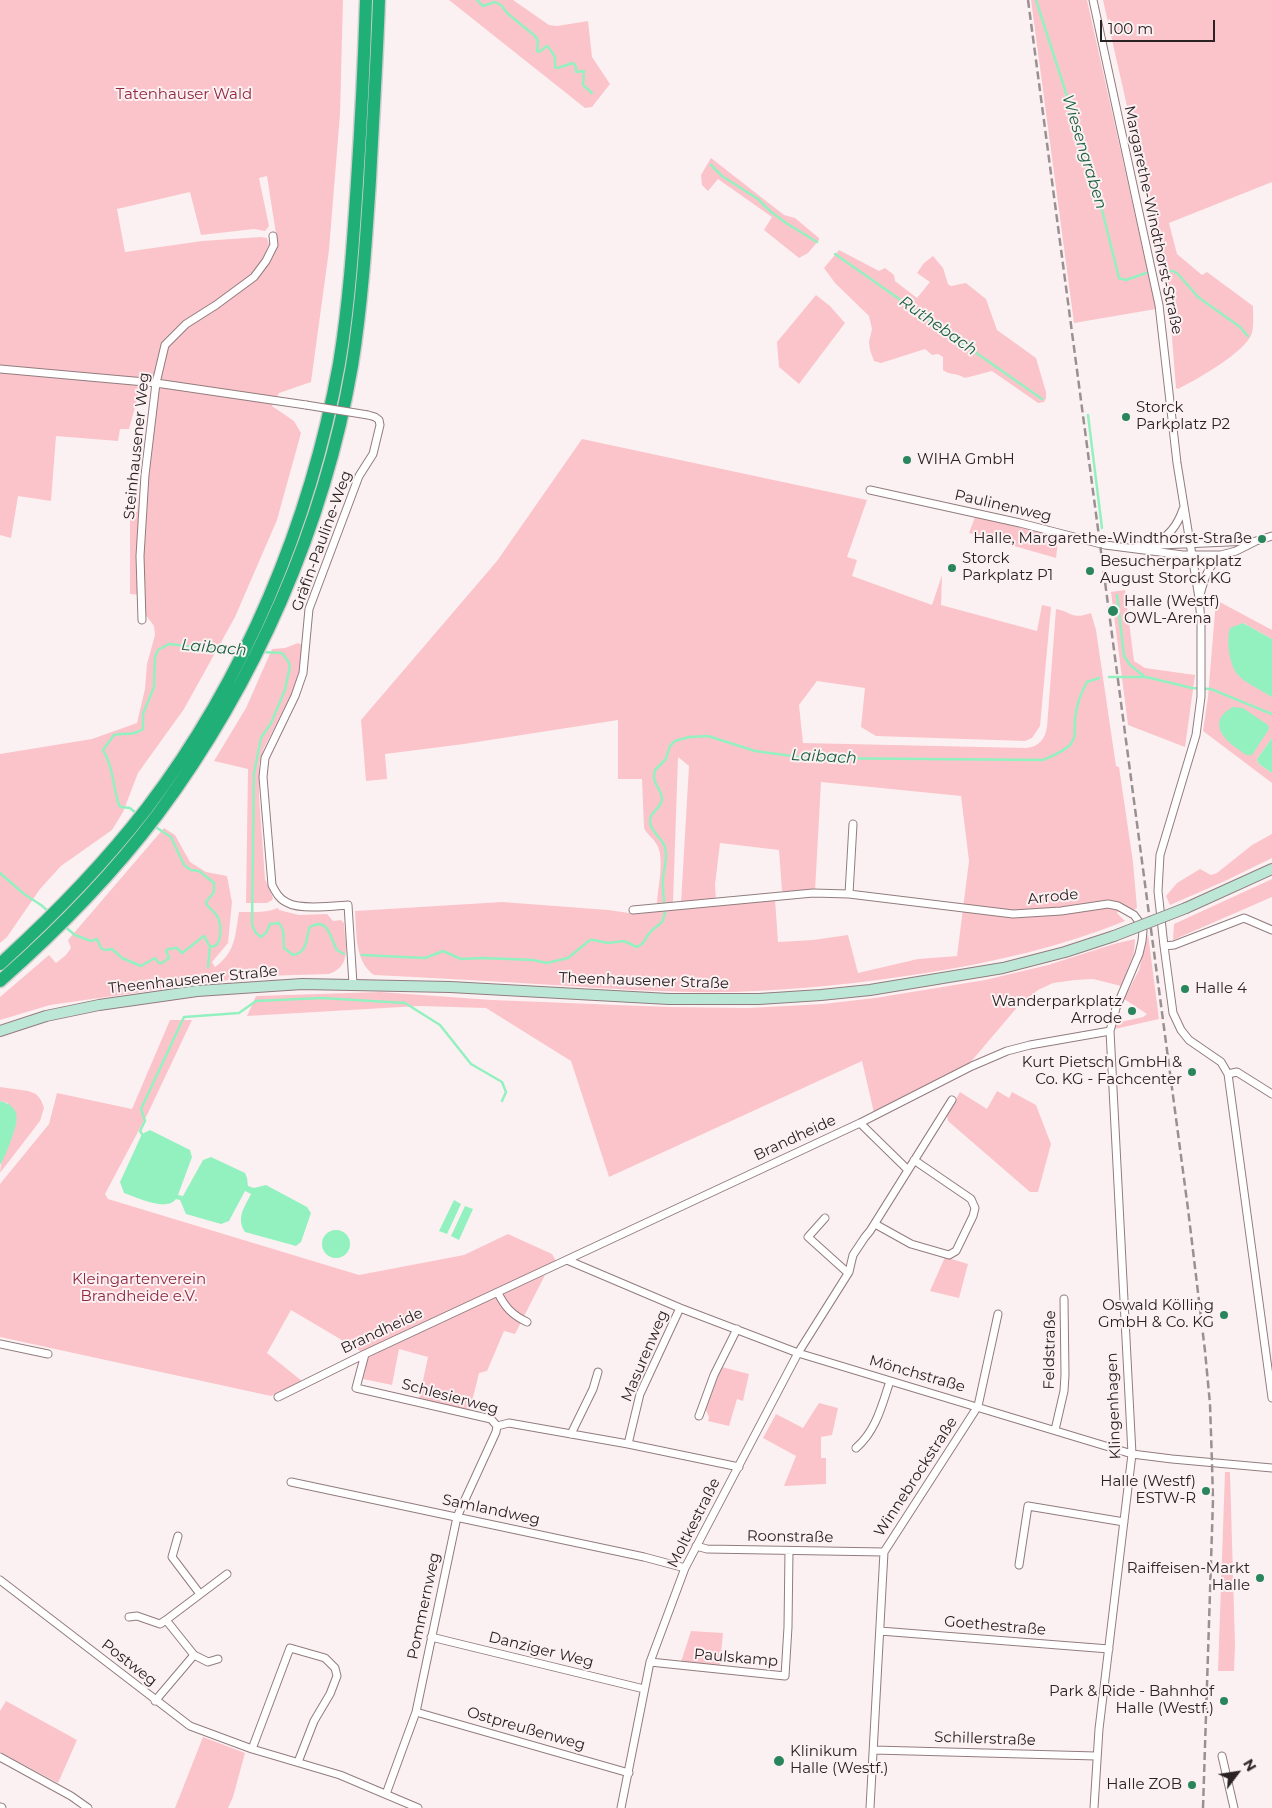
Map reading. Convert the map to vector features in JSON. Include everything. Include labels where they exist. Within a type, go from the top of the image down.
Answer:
[{"type":"highway","points":[[152,811],[221,694],[247,644],[276,582],[308,493],[324,432],[338,364],[346,312],[354,236],[366,0]]},
{"type":"highway","points":[[0,981],[66,910],[98,866],[136,831],[191,766],[228,707],[262,643],[295,569],[320,496],[338,430],[360,312],[379,0]]},
{"type":"highway","points":[[0,964],[47,929]]},
{"type":"main road","name":"Theenhausener Straße","points":[[0,1031],[46,1016],[99,1005],[197,991],[302,984],[450,987],[669,999],[768,998],[870,990],[1003,968],[1065,952],[1114,936],[1186,908],[1272,869]]},
{"type":"street","name":"Margarethe-Windthorst-Straße","points":[[1093,0],[1159,305],[1184,507],[1201,621],[1201,697],[1193,750],[1171,814],[1160,855],[1158,891],[1164,946],[1173,1013],[1181,1030],[1189,1040],[1221,1062],[1228,1074]]},
{"type":"street","name":"Steinhausener Weg","points":[[142,620],[140,556],[145,475],[156,383],[165,345],[186,324],[254,277],[266,262],[274,245],[273,236]]},
{"type":"street","name":"Gräfin-Pauline-Weg","points":[[0,369],[156,383],[368,415],[379,420],[380,426],[373,454],[360,476],[309,609],[303,673],[295,696],[267,751],[263,777],[272,885],[282,900],[291,905],[348,905],[352,984]]},
{"type":"street","name":"Paulinenweg","points":[[870,490],[1020,523],[1105,545],[1192,555],[1221,555]]},
{"type":"street","name":"Paulinenweg","points":[[1149,544],[1164,538],[1171,531],[1180,520],[1184,507]]},
{"type":"street","points":[[1199,598],[1210,565],[1221,555],[1272,536]]},
{"type":"street","name":"Paulinenweg","points":[[1130,547],[1149,544],[1256,541]]},
{"type":"street","points":[[849,894],[853,824]]},
{"type":"street","name":"Arrode","points":[[633,910],[813,893],[849,894],[1013,914],[1061,911],[1108,904],[1118,906],[1127,910],[1140,922],[1143,931],[1139,954],[1116,1008],[1110,1031]]},
{"type":"street","points":[[1164,946],[1174,945],[1244,918],[1272,930]]},
{"type":"street","name":"Brandheide","points":[[278,1397],[365,1354],[860,1123],[972,1066],[1007,1051],[1030,1045],[1110,1031]]},
{"type":"street","name":"Klingenhagen","points":[[1094,1808],[1096,1756],[1132,1454],[1110,1031]]},
{"type":"street","points":[[1272,1094],[1237,1072],[1228,1074],[1272,1398]]},
{"type":"street","name":"Moltkestraße","points":[[621,1808],[650,1662],[684,1568],[798,1353],[848,1273],[853,1255],[875,1224],[952,1100]]},
{"type":"street","points":[[860,1123],[908,1170]]},
{"type":"street","points":[[875,1224],[911,1244],[949,1255],[956,1251],[973,1216],[975,1208],[971,1199],[914,1160]]},
{"type":"street","points":[[825,1218],[808,1237],[848,1273]]},
{"type":"street","name":"Mönchstraße","points":[[567,1260],[680,1308],[798,1353],[1132,1454],[1172,1460],[1272,1468]]},
{"type":"street","points":[[498,1292],[510,1313],[527,1322]]},
{"type":"street","name":"Feldstraße","points":[[1055,1430],[1066,1375],[1064,1299]]},
{"type":"street","name":"Masurenweg","points":[[628,1444],[640,1394],[680,1308]]},
{"type":"street","name":"Winnebrockstraße","points":[[870,1808],[884,1552],[978,1406],[998,1314]]},
{"type":"street","points":[[699,1416],[714,1375],[737,1329]]},
{"type":"street","points":[[0,1344],[48,1354]]},
{"type":"street","name":"Schlesierweg","points":[[365,1354],[356,1388],[491,1419],[497,1426],[509,1423],[628,1444],[739,1467]]},
{"type":"street","points":[[571,1434],[593,1389],[598,1372]]},
{"type":"street","points":[[856,1448],[866,1439],[879,1414],[890,1381]]},
{"type":"street","name":"Pommernweg","points":[[386,1794],[416,1712],[457,1517],[497,1426]]},
{"type":"street","name":"Samlandweg","points":[[290,1482],[644,1557],[684,1568]]},
{"type":"street","points":[[1019,1565],[1028,1506],[1124,1522]]},
{"type":"street","points":[[178,1536],[172,1557],[200,1594]]},
{"type":"street","name":"Roonstraße","points":[[696,1546],[707,1549],[884,1552]]},
{"type":"street","name":"Paulskamp","points":[[650,1662],[785,1676],[790,1551]]},
{"type":"street","points":[[129,1617],[137,1616],[160,1624],[227,1574]]},
{"type":"street","name":"Postweg","points":[[0,1580],[155,1701],[190,1726],[252,1749],[340,1775],[418,1808]]},
{"type":"street","points":[[166,1620],[194,1655],[208,1662],[218,1659]]},
{"type":"street","name":"Goethestraße","points":[[880,1631],[1109,1649]]},
{"type":"street","name":"Danziger Weg","points":[[431,1637],[644,1689]]},
{"type":"street","points":[[252,1749],[290,1648],[325,1658],[335,1668],[337,1676],[330,1694],[314,1721],[298,1762]]},
{"type":"street","points":[[155,1701],[194,1655]]},
{"type":"street","name":"Ostpreußenweg","points":[[416,1712],[629,1773]]},
{"type":"street","name":"Schillerstraße","points":[[874,1750],[1096,1756]]},
{"type":"street","points":[[1222,1756],[1234,1808]]},
{"type":"street","points":[[0,1758],[71,1796],[88,1808]]},
{"type":"green space","name":"Tatenhauser Wald","points":[[0,0],[343,0],[340,114],[329,250],[311,382],[279,393],[272,406],[294,421],[301,433],[277,520],[235,617],[184,709],[138,773],[123,812],[112,830],[61,866],[40,889],[7,937],[0,943],[0,754],[92,739],[137,723],[145,689],[147,664],[155,635],[154,626],[145,614],[143,595],[130,594],[130,512],[137,512],[153,387],[141,386],[129,429],[120,429],[118,441],[56,436],[51,501],[18,496],[11,538],[0,535]],"holes":[[[267,176],[276,234],[275,246],[261,263],[269,244],[267,238],[261,237],[202,241],[125,252],[117,209],[190,192],[201,235],[254,229],[265,231],[269,226],[259,178]]]},
{"type":"green space","points":[[449,0],[513,0],[549,25],[557,26],[588,21],[592,57],[610,84],[592,107],[585,108]]},
{"type":"green space","points":[[1031,0],[1087,0],[1156,309],[1074,323]]},
{"type":"green space","points":[[1103,0],[1272,0],[1272,182],[1169,223],[1177,254],[1202,275],[1207,272],[1253,306],[1252,333],[1248,340],[1231,357],[1178,389],[1176,388],[1170,313],[1145,186]]},
{"type":"green space","points":[[711,158],[784,215],[795,218],[819,238],[808,253],[799,258],[764,230],[772,217],[718,179],[708,191],[702,185],[701,175]]},
{"type":"green space","points":[[839,250],[879,271],[885,268],[894,275],[895,281],[917,298],[930,282],[917,273],[924,263],[933,256],[943,268],[948,284],[951,286],[966,283],[986,299],[997,330],[1036,358],[1046,392],[1044,402],[1038,403],[992,371],[965,378],[945,372],[943,370],[943,357],[938,354],[932,355],[925,349],[881,363],[874,361],[869,342],[872,329],[869,316],[835,283],[824,268]]},
{"type":"green space","points":[[816,295],[830,306],[845,323],[799,384],[779,367],[777,342]]},
{"type":"green space","points":[[582,439],[867,500],[847,557],[857,560],[852,576],[932,605],[942,575],[941,605],[1037,631],[1042,605],[1051,607],[1040,726],[1032,738],[1025,741],[876,736],[861,727],[865,688],[817,681],[799,705],[803,743],[1026,748],[1034,746],[1043,739],[1047,727],[1056,609],[1075,616],[1091,613],[1096,630],[1116,766],[1119,767],[1133,862],[1137,908],[1134,910],[1122,905],[1117,913],[1125,921],[1076,939],[1027,953],[926,973],[806,988],[733,992],[666,991],[374,975],[363,962],[360,954],[355,911],[502,902],[636,914],[775,899],[778,942],[848,935],[858,973],[918,959],[957,956],[969,861],[961,796],[821,782],[815,891],[782,891],[779,850],[720,843],[715,885],[716,900],[681,903],[689,766],[678,757],[673,902],[657,903],[661,866],[660,853],[657,844],[644,828],[642,779],[618,779],[618,720],[464,744],[385,754],[387,779],[366,781],[361,720],[497,561]]},
{"type":"green space","points":[[975,517],[1056,536],[1058,541],[1056,558],[969,533]]},
{"type":"green space","points":[[1125,590],[1134,661],[1145,668],[1195,675],[1185,747],[1128,725],[1111,592]]},
{"type":"green space","points":[[1216,600],[1272,630],[1272,639],[1243,623],[1238,675],[1272,697],[1272,738],[1257,759],[1259,764],[1272,773],[1272,783],[1203,731],[1208,697]]},
{"type":"green space","points":[[298,643],[302,645],[297,684],[264,748],[259,764],[259,796],[265,879],[273,898],[267,903],[246,903],[248,769],[214,761],[246,708],[272,649],[285,648]]},
{"type":"green space","points":[[164,828],[175,835],[190,862],[206,872],[227,876],[232,902],[228,943],[212,962],[215,967],[231,949],[239,912],[278,908],[279,910],[299,915],[327,914],[333,921],[341,920],[344,923],[346,946],[345,960],[342,965],[329,974],[263,976],[50,1005],[0,1020],[0,997],[49,955],[56,963],[66,955],[71,948],[68,940]]},
{"type":"green space","points":[[1272,834],[1272,858],[1170,905],[1166,896],[1177,883],[1200,869],[1211,875],[1217,873],[1252,845]]},
{"type":"green space","points":[[1272,879],[1272,897],[1173,940],[1174,924]]},
{"type":"green space","points":[[1148,934],[1159,1019],[1115,1029],[1116,1023],[1143,1017],[1147,1014],[1124,999],[1139,970]]},
{"type":"green space","points":[[1135,939],[1134,953],[1121,986],[1093,979],[1053,983],[1038,990],[1020,1004],[969,1064],[874,1113],[862,1061],[609,1177],[571,1061],[486,1008],[419,1006],[247,1016],[256,996],[380,992],[492,1000],[669,1007],[748,1008],[823,1004],[875,998],[985,980],[1048,965]]},
{"type":"green space","name":"Kleingartenverein Brandheide e.V.","points":[[170,1020],[192,1020],[148,1113],[105,1194],[108,1199],[359,1275],[464,1255],[508,1234],[552,1254],[556,1261],[362,1352],[291,1310],[267,1353],[302,1381],[271,1396],[0,1337],[0,1184],[49,1124],[57,1093],[132,1109]]},
{"type":"green space","points":[[0,1087],[36,1094],[44,1108],[40,1121],[0,1173],[8,1103],[0,1101]]},
{"type":"green space","points":[[997,1091],[1009,1098],[1012,1092],[1036,1105],[1051,1144],[1038,1192],[1030,1192],[948,1121],[947,1115],[960,1092],[987,1109]]},
{"type":"green space","points":[[945,1257],[968,1264],[959,1298],[930,1291]]},
{"type":"green space","points":[[545,1275],[515,1334],[504,1331],[487,1371],[479,1373],[470,1410],[419,1399],[428,1357],[399,1349],[392,1385],[363,1379],[369,1354]]},
{"type":"green space","points":[[722,1367],[749,1374],[743,1401],[737,1399],[729,1426],[708,1421],[709,1417],[705,1408]]},
{"type":"green space","points":[[819,1403],[838,1408],[832,1435],[821,1437],[821,1458],[826,1458],[826,1484],[784,1486],[796,1456],[763,1438],[776,1414],[803,1428]]},
{"type":"green space","points":[[1225,1472],[1230,1472],[1235,1645],[1234,1671],[1218,1671]]},
{"type":"green space","points":[[691,1631],[723,1633],[720,1665],[681,1662]]},
{"type":"green space","points":[[6,1701],[77,1740],[58,1783],[0,1752],[0,1711]]},
{"type":"green space","points":[[203,1737],[245,1753],[233,1797],[228,1808],[175,1808]]},
{"type":"shaded area","points":[[1243,623],[1272,639],[1272,697],[1241,678],[1232,665],[1228,646],[1230,628]]},
{"type":"shaded area","points":[[1233,707],[1243,708],[1268,725],[1269,729],[1252,755],[1245,754],[1222,734],[1219,723],[1221,717]]},
{"type":"shaded area","points":[[1272,738],[1272,773],[1259,764],[1257,759]]},
{"type":"shaded area","points":[[0,1101],[13,1108],[17,1118],[12,1137],[0,1165]]},
{"type":"shaded area","points":[[150,1130],[190,1150],[192,1157],[178,1195],[183,1196],[203,1160],[211,1157],[245,1173],[248,1186],[254,1188],[266,1185],[307,1207],[311,1213],[301,1242],[296,1246],[245,1232],[242,1227],[241,1218],[251,1194],[245,1191],[229,1221],[221,1224],[186,1214],[180,1200],[176,1199],[172,1203],[159,1204],[144,1201],[124,1193],[120,1182],[142,1134]]},
{"type":"shaded area","points":[[454,1200],[461,1204],[447,1234],[439,1231]]},
{"type":"shaded area","points":[[465,1206],[473,1209],[459,1240],[451,1236]]},
{"type":"shaded area","points":[[336,1230],[346,1234],[350,1244],[346,1254],[336,1258],[326,1254],[322,1244],[326,1234]]},
{"type":"waterway","name":"Ruthebach","points":[[477,0],[483,6],[495,2],[501,5],[507,13],[535,36],[538,41],[537,51],[539,52],[547,46],[549,48],[555,58],[555,67],[573,63],[576,67],[576,72],[584,71],[583,85],[592,93]]},
{"type":"waterway","name":"Wiesengraben","points":[[1036,0],[1096,186],[1119,278],[1126,280],[1146,273]]},
{"type":"waterway","name":"Ruthebach","points":[[711,165],[722,176],[758,199],[786,223],[817,242]]},
{"type":"waterway","name":"Ruthebach","points":[[835,254],[1042,399]]},
{"type":"waterway","name":"Wiesengraben","points":[[1161,271],[1173,271],[1178,274],[1198,297],[1240,327],[1248,336]]},
{"type":"waterway","name":"Ruthebach","points":[[1088,415],[1102,528]]},
{"type":"waterway","name":"Ruthebach","points":[[1117,595],[1124,656],[1130,665],[1145,677]]},
{"type":"waterway","name":"Laibach","points":[[137,814],[130,808],[119,805],[109,763],[103,750],[114,735],[132,733],[143,729],[143,714],[154,687],[155,657],[158,650],[169,644],[239,652]]},
{"type":"waterway","name":"Laibach","points":[[262,652],[282,653],[290,666],[285,690],[271,723],[261,738],[254,773],[252,925],[256,933],[261,937],[266,933],[270,924],[279,923],[283,930],[284,948],[293,955],[304,948],[310,927],[321,924],[328,930],[337,950],[344,954]]},
{"type":"waterway","name":"Laibach","points":[[1109,677],[1146,677],[1192,688],[1211,689],[1272,714]]},
{"type":"waterway","name":"Laibach","points":[[664,902],[663,881],[666,851],[650,824],[650,820],[662,800],[654,780],[655,770],[666,759],[670,746],[675,741],[689,737],[708,736],[755,751],[807,758],[1043,760],[1057,754],[1070,745],[1074,736],[1076,714],[1081,695],[1087,682],[1099,678]]},
{"type":"waterway","name":"Laibach","points":[[64,926],[75,935],[91,941],[97,939],[101,948],[105,950],[112,949],[122,958],[141,966],[155,958],[159,963],[162,963],[169,958],[166,951],[168,949],[177,948],[182,953],[204,936],[210,946],[217,945],[220,932],[219,920],[206,902],[214,892],[214,883],[199,871],[191,870],[184,865],[171,837],[154,826]]},
{"type":"waterway","name":"Laibach","points":[[0,873],[49,912]]},
{"type":"waterway","name":"Laibach","points":[[362,955],[425,958],[443,951],[461,959],[533,960],[547,963],[568,958],[590,940],[608,943],[624,941],[637,947],[661,923],[665,912]]},
{"type":"waterway","points":[[208,967],[210,946]]},
{"type":"waterway","points":[[142,1134],[140,1131],[145,1121],[141,1109],[184,1017],[239,1013],[256,1001],[322,998],[405,1003],[440,1025],[471,1064],[502,1082],[506,1092],[502,1101]]},
{"type":"railway","points":[[1028,0],[1188,1209],[1205,1351],[1210,1404],[1213,1500],[1203,1808]]},
{"type":"place","name":"Storck Parkplatz P2","points":[[1126,417]]},
{"type":"place","name":"WIHA GmbH","points":[[907,460]]},
{"type":"place","name":"Halle, Margarethe-Windthorst-Straße","points":[[1262,539]]},
{"type":"place","name":"Storck Parkplatz P1","points":[[952,568]]},
{"type":"place","name":"Besucherparkplatz August Storck KG","points":[[1090,571]]},
{"type":"place","name":"Halle (Westf) OWL-Arena","points":[[1113,611]]},
{"type":"place","name":"Halle 4","points":[[1185,989]]},
{"type":"place","name":"Wanderparkplatz Arrode","points":[[1132,1011]]},
{"type":"place","name":"Kurt Pietsch GmbH & Co. KG - Fachcenter","points":[[1192,1072]]},
{"type":"place","name":"Oswald Kölling GmbH & Co. KG","points":[[1224,1315]]},
{"type":"place","name":"Halle (Westf) ESTW-R","points":[[1206,1491]]},
{"type":"place","name":"Raiffeisen-Markt Halle","points":[[1260,1578]]},
{"type":"place","name":"Park & Ride - Bahnhof Halle (Westf.)","points":[[1224,1701]]},
{"type":"place","name":"Klinikum Halle (Westf.)","points":[[779,1761]]},
{"type":"place","name":"Halle ZOB","points":[[1192,1785]]}]
